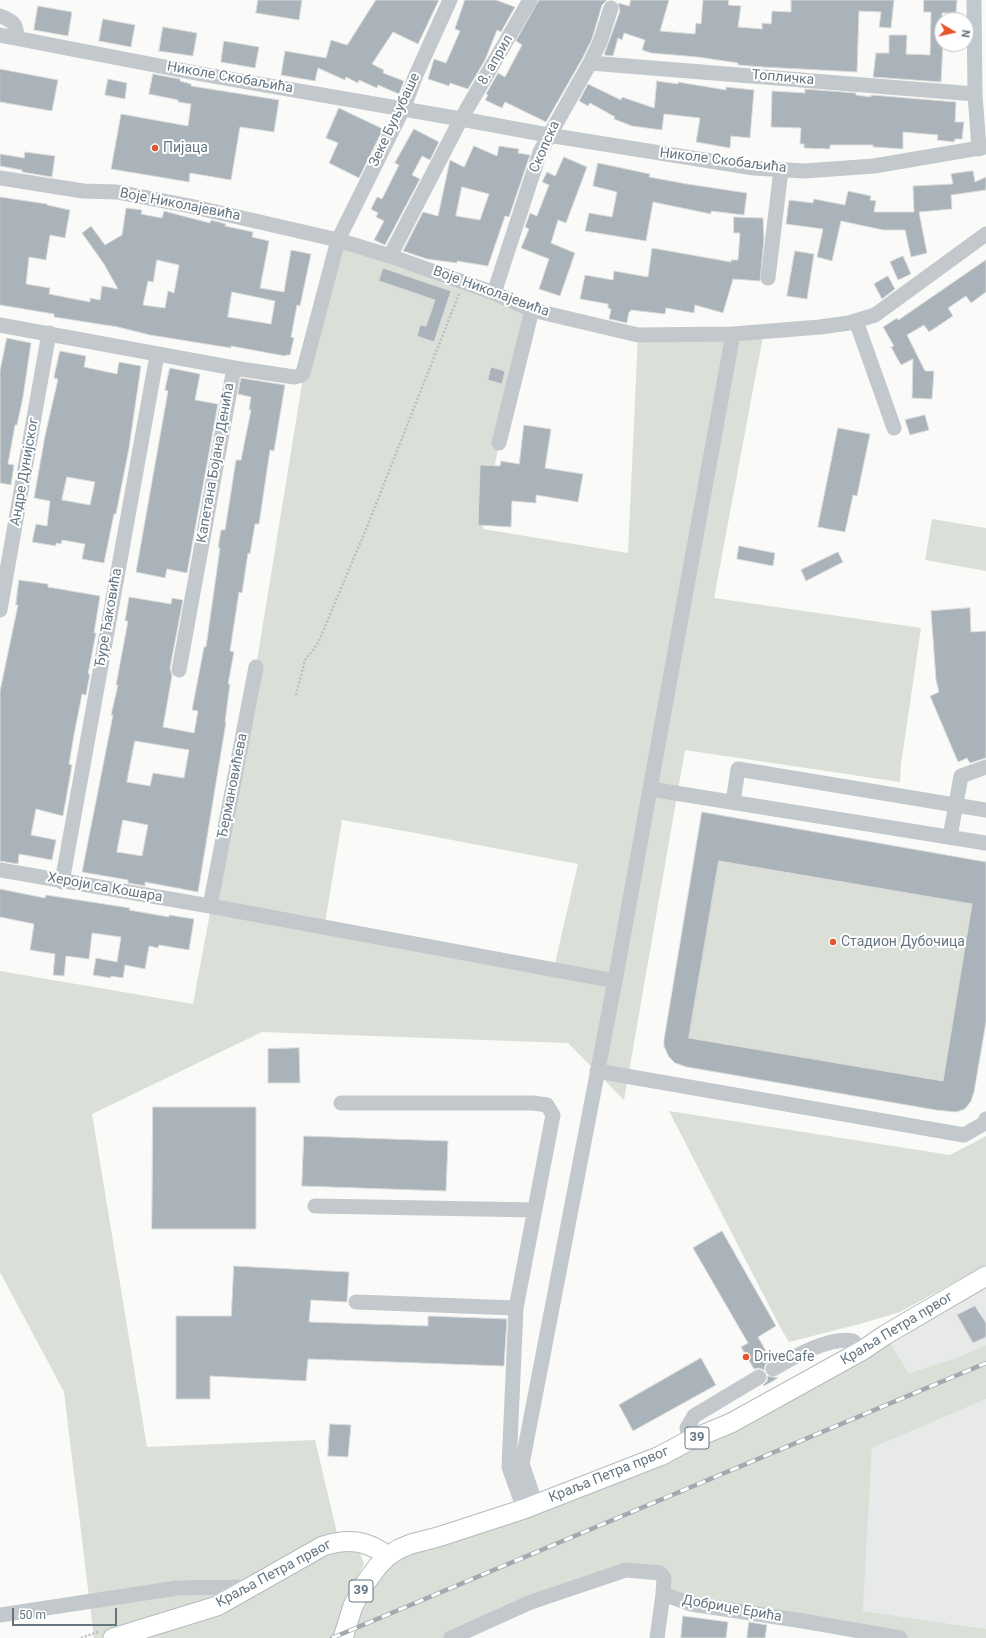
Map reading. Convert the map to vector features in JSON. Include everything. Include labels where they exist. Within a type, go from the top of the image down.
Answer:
[{"type":"main road","name":"Краља Петра првог","points":[[344,1635],[353,1606],[364,1585],[378,1566],[388,1556],[411,1544],[438,1537],[530,1507],[660,1456],[690,1440],[731,1423],[863,1350],[885,1335],[986,1276]]},
{"type":"main road","name":"Краља Петра првог","points":[[113,1638],[217,1606],[324,1546],[339,1541],[356,1541],[378,1549],[388,1556]]},
{"type":"street","name":"Зеке Буљубаше","points":[[338,240],[403,109],[416,75],[450,0]]},
{"type":"street","name":"8. април","points":[[461,119],[530,0]]},
{"type":"street","points":[[974,0],[975,94],[983,148]]},
{"type":"street","name":"Скопска","points":[[494,293],[540,152],[590,63],[600,42],[611,8]]},
{"type":"street","points":[[0,16],[13,23],[17,31],[16,38]]},
{"type":"street","name":"Николе Скобаљића","points":[[0,35],[201,74],[461,119],[548,136],[754,168],[804,171],[874,166],[983,148]]},
{"type":"street","name":"Топличка","points":[[590,63],[975,94]]},
{"type":"street","points":[[390,256],[461,119]]},
{"type":"street","points":[[768,278],[781,170]]},
{"type":"street","name":"Воје Николајевића","points":[[0,178],[83,191],[117,192],[190,206],[338,240],[390,256],[494,293],[532,310],[638,335],[733,334],[820,327],[856,321],[875,315],[986,234]]},
{"type":"street","name":"Капетана Бојана Денића","points":[[179,670],[234,368],[294,377],[303,373],[338,240]]},
{"type":"street","points":[[499,443],[532,310]]},
{"type":"street","points":[[856,321],[894,428]]},
{"type":"street","points":[[0,324],[157,355],[234,368]]},
{"type":"street","name":"Андре Дунијског","points":[[0,610],[50,333]]},
{"type":"street","points":[[530,1507],[522,1464],[615,981],[733,334]]},
{"type":"street","name":"Ђуре Ђаковића","points":[[62,882],[157,355]]},
{"type":"street","name":"Ђермановићева","points":[[210,906],[256,667]]},
{"type":"street","points":[[950,837],[961,776],[986,767]]},
{"type":"street","points":[[733,802],[738,769],[986,810]]},
{"type":"street","points":[[650,789],[986,843]]},
{"type":"street","name":"Хероји са Кошара","points":[[0,870],[62,882],[210,906],[615,981]]},
{"type":"street","points":[[597,1071],[964,1135],[985,1123],[986,1119]]},
{"type":"street","points":[[340,1103],[533,1103],[546,1105],[553,1115],[516,1308],[509,1467],[530,1507]]},
{"type":"street","points":[[315,1206],[535,1210]]},
{"type":"street","points":[[356,1302],[516,1308]]},
{"type":"street","points":[[773,1369],[802,1354],[840,1340],[853,1341],[863,1350]]},
{"type":"street","points":[[690,1440],[687,1428],[694,1416],[759,1377]]},
{"type":"street","name":"Добрице Ерића","points":[[451,1638],[531,1602],[626,1570],[660,1573],[664,1578],[663,1594],[691,1604],[803,1621],[900,1638]]},
{"type":"street","points":[[0,1615],[177,1588],[249,1587]]},
{"type":"street","points":[[657,1638],[663,1594]]},
{"type":"path","points":[[296,695],[305,660],[318,643],[321,636],[369,522],[464,283]]},
{"type":"shaded area","points":[[338,240],[532,310],[499,443],[483,529],[628,553],[638,335],[764,331],[714,598],[921,628],[901,764],[900,782],[685,750],[624,1100],[568,1043],[262,1032],[92,1114],[147,1447],[315,1440],[339,1541],[359,1550],[364,1564],[347,1599],[334,1638],[94,1638],[64,1392],[0,1272],[0,971],[193,1004],[256,667],[302,384]],"holes":[[[342,820],[578,864],[555,963],[325,923]]]},
{"type":"shaded area","points":[[932,519],[986,528],[986,571],[925,560]]},
{"type":"shaded area","name":"Стадион Дубочица","points":[[702,812],[986,862],[986,1022],[974,1092],[971,1100],[964,1109],[956,1112],[936,1110],[687,1067],[679,1064],[670,1057],[664,1046]]},
{"type":"shaded area","points":[[669,1111],[950,1155],[986,1136],[986,1265],[900,1312],[789,1342]]},
{"type":"shaded area","points":[[986,1276],[986,1345],[956,1358],[909,1373],[885,1335]]},
{"type":"shaded area","points":[[885,1335],[909,1373],[956,1358],[986,1345],[986,1399],[872,1448],[863,1611],[986,1629],[986,1638],[900,1638],[663,1594],[664,1578],[642,1571],[451,1638],[343,1638],[364,1585],[405,1555],[660,1456]]},
{"type":"shaded area","points":[[986,1399],[986,1629],[863,1611],[872,1448]]},
{"type":"building","points":[[258,0],[302,0],[299,20],[256,13]]},
{"type":"building","points":[[376,0],[439,0],[418,44],[393,32],[372,64],[384,70],[383,73],[404,81],[399,94],[378,85],[377,88],[359,80],[358,83],[346,77],[345,80],[318,68],[315,81],[281,75],[285,51],[326,58],[331,40],[347,45]]},
{"type":"building","points":[[465,0],[496,0],[515,7],[501,32],[497,30],[485,60],[468,89],[450,83],[449,86],[428,79],[434,59],[446,63],[460,31],[455,29]]},
{"type":"building","points":[[539,0],[607,0],[602,5],[592,39],[582,59],[546,122],[505,102],[502,108],[485,100],[488,95],[486,94],[498,73],[505,77],[522,45],[516,41]]},
{"type":"building","points":[[631,0],[669,0],[660,31],[695,34],[696,23],[701,24],[703,0],[729,0],[728,5],[741,6],[738,27],[762,29],[762,23],[771,24],[772,11],[791,12],[791,0],[894,0],[891,28],[879,27],[881,12],[859,11],[857,72],[738,65],[738,63],[698,57],[651,53],[642,50],[645,40],[624,33],[622,40],[618,38],[613,56],[604,55],[620,11],[618,3],[629,6]]},
{"type":"building","points":[[924,0],[957,0],[956,12],[934,12],[934,52],[943,52],[941,82],[873,77],[876,53],[889,53],[889,35],[907,35],[906,54],[930,55],[931,12],[924,12]]},
{"type":"building","points":[[38,6],[72,12],[68,36],[34,30]]},
{"type":"building","points":[[103,19],[135,25],[131,47],[99,41]]},
{"type":"building","points":[[163,27],[197,33],[193,56],[159,51]]},
{"type":"building","points":[[224,41],[259,47],[255,68],[221,62]]},
{"type":"building","points":[[0,69],[58,80],[52,111],[0,102]]},
{"type":"building","points":[[153,74],[180,79],[180,81],[191,84],[191,86],[279,100],[274,132],[240,127],[231,180],[190,173],[189,182],[111,169],[121,114],[188,126],[191,104],[149,94]]},
{"type":"building","points":[[108,79],[127,83],[125,99],[105,95]]},
{"type":"building","points":[[657,81],[678,84],[678,82],[726,90],[726,87],[754,90],[750,138],[731,136],[730,148],[696,142],[700,118],[664,114],[662,130],[632,126],[614,119],[615,117],[590,103],[588,106],[579,101],[588,84],[621,100],[622,97],[654,108]]},
{"type":"building","points":[[805,89],[856,93],[856,95],[871,97],[871,95],[956,102],[955,122],[964,122],[962,139],[955,139],[954,142],[937,140],[938,135],[903,132],[903,149],[873,147],[873,145],[830,145],[830,149],[804,148],[804,144],[800,144],[801,128],[771,127],[772,91],[805,93]]},
{"type":"building","points":[[339,108],[383,129],[359,178],[329,163],[338,143],[326,138]]},
{"type":"building","points":[[414,129],[439,142],[430,160],[422,156],[412,175],[420,179],[385,245],[374,240],[384,221],[376,217],[378,213],[371,209],[377,197],[382,199],[399,165],[395,163]]},
{"type":"building","points":[[474,146],[497,156],[499,146],[519,149],[518,153],[530,155],[509,217],[505,216],[488,266],[457,261],[457,263],[427,259],[403,251],[423,212],[438,216],[450,160],[464,167]],"holes":[[[462,187],[489,194],[480,220],[456,216]]]},
{"type":"building","points":[[25,152],[55,156],[52,177],[22,172],[22,170],[0,166],[0,154],[24,158]]},
{"type":"building","points":[[564,157],[587,167],[566,223],[558,220],[551,243],[575,253],[560,296],[539,289],[549,259],[521,248],[529,229],[525,227],[530,213],[537,216],[549,185],[542,182],[547,172],[555,176]]},
{"type":"building","points":[[598,163],[650,174],[649,177],[747,193],[744,215],[711,211],[711,214],[653,202],[646,241],[585,231],[589,213],[612,217],[617,192],[593,186]]},
{"type":"building","points":[[973,171],[975,182],[986,177],[986,190],[951,195],[952,209],[919,212],[927,253],[911,257],[905,230],[883,230],[841,221],[832,261],[817,257],[823,229],[786,224],[789,200],[813,203],[814,199],[845,205],[848,191],[871,196],[870,200],[876,201],[874,212],[914,212],[913,186],[953,184],[951,174]]},
{"type":"building","points":[[0,197],[47,204],[70,210],[65,238],[50,235],[46,260],[29,257],[26,284],[50,288],[49,294],[90,302],[90,298],[100,300],[102,286],[118,289],[104,264],[82,233],[91,226],[105,245],[122,235],[126,208],[142,210],[141,214],[162,218],[164,211],[210,223],[211,220],[226,224],[225,226],[253,232],[252,237],[269,241],[260,288],[284,292],[291,250],[311,254],[300,306],[297,305],[291,337],[294,338],[290,355],[285,356],[231,346],[231,348],[150,335],[118,327],[54,317],[54,314],[0,305]],"holes":[[[157,260],[179,265],[174,293],[168,291],[165,308],[143,305],[148,281],[153,282]],[[232,292],[275,301],[271,324],[228,317]]]},
{"type":"building","points":[[734,217],[763,218],[764,239],[760,281],[733,279],[723,313],[695,305],[694,313],[666,308],[665,314],[631,310],[629,312],[627,323],[609,319],[611,309],[608,308],[608,304],[580,299],[585,275],[613,280],[614,271],[648,277],[652,248],[731,262],[731,260],[738,260],[740,233],[734,233]]},
{"type":"building","points":[[795,251],[814,254],[807,299],[787,296]]},
{"type":"building","points":[[903,256],[911,274],[898,280],[890,262]]},
{"type":"building","points":[[986,260],[986,292],[971,303],[966,296],[948,308],[953,316],[929,332],[924,325],[907,335],[925,371],[934,371],[932,399],[912,398],[913,359],[901,365],[891,347],[894,346],[883,327],[897,318],[898,320]]},
{"type":"building","points":[[383,268],[451,291],[434,342],[417,336],[420,325],[426,326],[435,300],[379,281]]},
{"type":"building","points":[[888,276],[895,289],[882,299],[874,284]]},
{"type":"building","points":[[7,338],[31,343],[23,397],[17,425],[15,425],[8,464],[14,465],[11,485],[0,483],[0,371]]},
{"type":"building","points":[[60,351],[86,356],[84,367],[117,374],[119,362],[141,366],[129,448],[116,514],[114,514],[104,563],[82,559],[85,544],[62,540],[61,544],[56,543],[56,546],[32,542],[36,524],[47,526],[50,501],[34,498],[45,436],[58,379],[54,378]],"holes":[[[67,477],[95,482],[90,505],[62,500]]]},
{"type":"building","points":[[491,367],[505,371],[502,384],[488,380]]},
{"type":"building","points":[[170,368],[200,374],[195,400],[218,404],[187,573],[167,569],[165,578],[136,572],[168,391],[165,390]]},
{"type":"building","points":[[241,378],[285,385],[274,451],[270,450],[259,524],[255,524],[250,554],[248,553],[242,593],[239,592],[230,651],[234,652],[228,684],[230,684],[226,722],[198,892],[145,882],[145,886],[128,883],[128,880],[82,872],[113,715],[111,715],[118,685],[116,685],[128,621],[125,621],[129,597],[171,604],[172,598],[183,600],[170,668],[172,676],[163,727],[194,733],[198,711],[192,710],[204,647],[206,647],[220,548],[218,548],[221,530],[225,530],[236,460],[241,460],[251,410],[249,410],[251,397],[238,394]],"holes":[[[135,741],[189,750],[184,778],[153,773],[150,786],[127,782]],[[123,820],[148,825],[142,856],[117,852]]]},
{"type":"building","points":[[925,415],[929,430],[910,435],[905,420]]},
{"type":"building","points":[[524,425],[551,429],[545,468],[583,474],[578,502],[536,495],[536,503],[512,501],[511,527],[478,525],[480,465],[500,466],[501,461],[519,464]]},
{"type":"building","points":[[838,428],[870,434],[857,496],[853,495],[845,532],[818,527]]},
{"type":"building","points":[[739,546],[775,553],[773,566],[737,559]]},
{"type":"building","points":[[838,552],[843,562],[806,581],[801,570]]},
{"type":"building","points":[[19,580],[48,584],[48,587],[100,596],[94,633],[96,633],[88,674],[90,674],[86,695],[82,694],[74,735],[69,764],[72,765],[63,816],[36,809],[31,835],[56,840],[52,860],[19,854],[18,864],[0,861],[0,691],[18,605],[16,605]]},
{"type":"building","points":[[970,608],[971,632],[986,631],[986,758],[970,763],[967,758],[958,762],[930,696],[939,692],[936,680],[931,611]]},
{"type":"building","points":[[702,812],[986,862],[986,1022],[974,1092],[971,1101],[965,1109],[956,1112],[936,1110],[687,1067],[675,1063],[669,1057],[664,1046]],"holes":[[[719,861],[972,904],[943,1081],[689,1038]]]},
{"type":"building","points":[[0,889],[45,898],[46,895],[130,908],[129,910],[169,917],[169,915],[194,919],[189,950],[159,945],[158,948],[149,946],[145,969],[125,965],[123,978],[93,975],[96,958],[117,962],[121,937],[92,933],[89,959],[66,956],[64,976],[53,975],[55,954],[30,950],[34,924],[0,917]]},
{"type":"building","points":[[299,1048],[300,1083],[268,1083],[268,1049]]},
{"type":"building","points":[[153,1107],[256,1107],[256,1229],[152,1229]]},
{"type":"building","points":[[304,1136],[448,1141],[446,1191],[302,1186]]},
{"type":"building","points":[[722,1231],[776,1326],[758,1337],[767,1353],[765,1355],[769,1361],[765,1365],[764,1370],[759,1368],[754,1369],[741,1347],[748,1343],[693,1248]]},
{"type":"building","points":[[234,1266],[349,1272],[347,1302],[311,1300],[309,1322],[428,1326],[428,1316],[507,1319],[504,1366],[308,1359],[306,1381],[210,1376],[210,1399],[176,1399],[176,1316],[231,1316]]},
{"type":"building","points":[[975,1306],[986,1323],[986,1337],[973,1343],[957,1315]]},
{"type":"building","points":[[701,1358],[716,1385],[633,1431],[619,1405]]},
{"type":"building","points":[[768,1376],[778,1378],[764,1386],[763,1385],[767,1381]]},
{"type":"building","points":[[330,1424],[351,1425],[348,1457],[328,1456]]},
{"type":"building","points":[[683,1616],[728,1622],[726,1638],[681,1638]]},
{"type":"building","points":[[749,1622],[767,1625],[765,1638],[747,1638]]},
{"type":"railway","points":[[332,1638],[986,1363]]},
{"type":"place","name":"Пијаца","points":[[155,148]]},
{"type":"place","name":"Стадион Дубочица","points":[[833,942]]},
{"type":"place","name":"DriveCafe","points":[[746,1357]]}]
